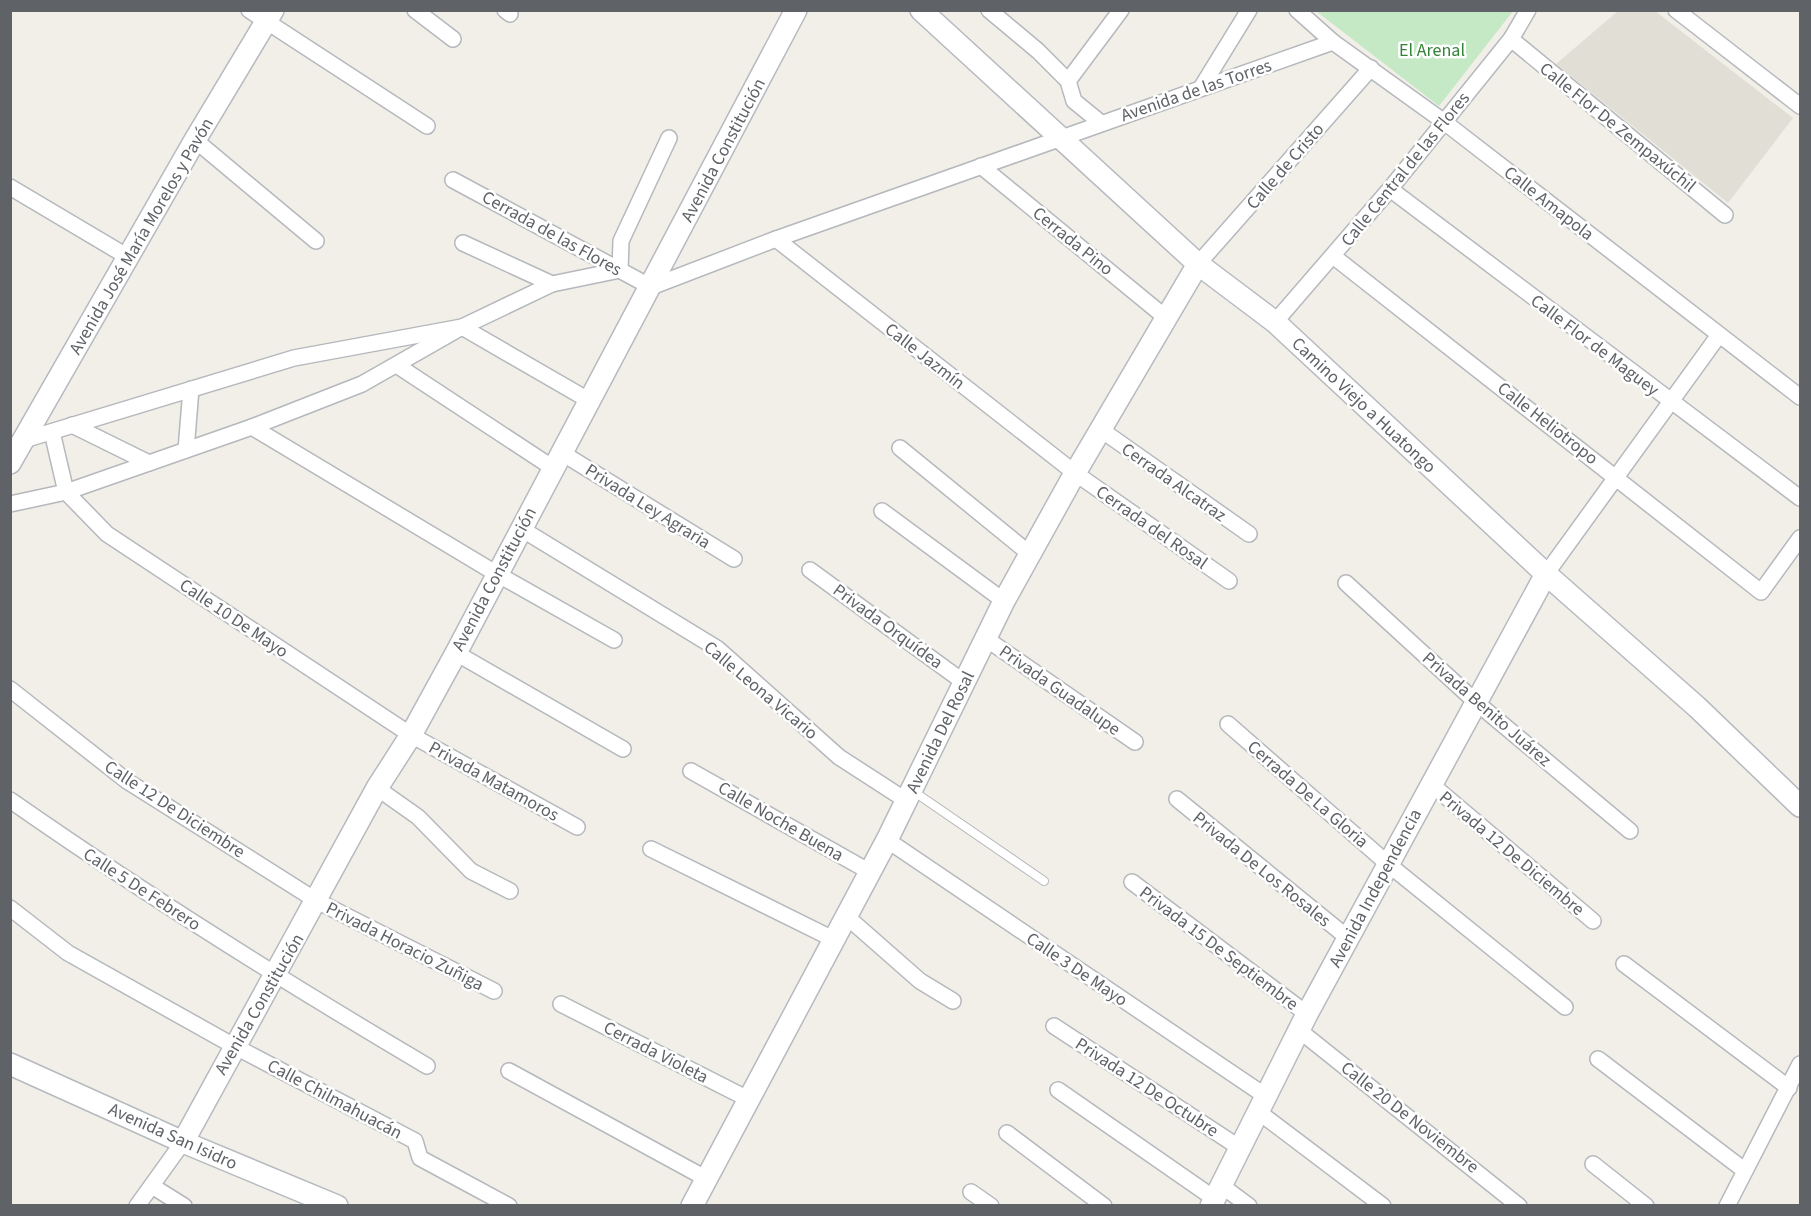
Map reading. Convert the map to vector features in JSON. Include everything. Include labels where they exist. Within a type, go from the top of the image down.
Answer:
[{"type":"main road","name":"Avenida Constitución","points":[[183,1142],[377,788],[411,735],[456,653],[520,528],[651,287],[796,10]]},
{"type":"main road","name":"Camino Viejo a Huatongo","points":[[921,10],[1058,139],[1198,264],[1275,322],[1546,574],[1697,707],[1800,806]]},
{"type":"main road","name":"Avenida José María Morelos y Pavón","points":[[11,462],[195,140],[263,14]]},
{"type":"main road","name":"Avenida Del Rosal","points":[[692,1206],[910,796],[1004,601],[1100,429],[1198,264]]},
{"type":"main road","name":"Avenida Independencia","points":[[1216,1197],[1348,938],[1546,574]]},
{"type":"main road","name":"Avenida San Isidro","points":[[10,1064],[183,1142],[337,1206]]},
{"type":"street","points":[[415,10],[453,39]]},
{"type":"street","points":[[989,10],[1038,51],[1068,81],[1074,101],[1101,123]]},
{"type":"street","points":[[1005,24],[1014,10]]},
{"type":"street","points":[[1068,81],[1121,10]]},
{"type":"street","points":[[1201,88],[1249,10]]},
{"type":"street","name":"Calle Amapola","points":[[1298,10],[1333,42],[1443,121],[1800,397]]},
{"type":"street","name":"Calle Central de las Flores","points":[[1275,322],[1390,189],[1511,39],[1528,10]]},
{"type":"street","points":[[1676,10],[1800,104]]},
{"type":"street","points":[[263,14],[427,126]]},
{"type":"street","name":"Calle Flor De Zempaxúchil","points":[[1511,39],[1725,215]]},
{"type":"street","name":"Avenida de las Torres","points":[[651,287],[776,239],[1333,42]]},
{"type":"street","name":"Calle de Cristo","points":[[1198,264],[1371,68]]},
{"type":"street","points":[[10,504],[66,492],[252,427],[362,384],[398,366],[462,327],[552,284],[620,270],[621,241],[669,138]]},
{"type":"street","points":[[195,140],[316,241]]},
{"type":"street","name":"Cerrada Pino","points":[[981,166],[1165,317]]},
{"type":"street","name":"Cerrada de las Flores","points":[[453,180],[651,287]]},
{"type":"street","points":[[10,187],[128,257]]},
{"type":"street","name":"Calle Flor de Maguey","points":[[1390,189],[1800,498]]},
{"type":"street","name":"Calle Jazmín","points":[[776,239],[1075,473]]},
{"type":"street","points":[[463,243],[552,284]]},
{"type":"street","name":"Calle Heliotropo","points":[[1333,256],[1615,475],[1761,592],[1800,538]]},
{"type":"street","points":[[24,440],[294,358],[462,327],[590,401]]},
{"type":"street","points":[[1546,574],[1615,475],[1671,403],[1719,335]]},
{"type":"street","name":"Privada Ley Agraria","points":[[398,366],[557,461],[735,559]]},
{"type":"street","points":[[186,450],[191,389]]},
{"type":"street","points":[[72,425],[148,462]]},
{"type":"street","points":[[252,427],[497,574],[614,640]]},
{"type":"street","name":"Cerrada Alcatraz","points":[[1100,429],[1249,534]]},
{"type":"street","points":[[52,432],[66,492]]},
{"type":"street","points":[[900,448],[1030,554]]},
{"type":"street","name":"Cerrada del Rosal","points":[[1075,473],[1229,581]]},
{"type":"street","name":"Calle 10 De Mayo","points":[[66,492],[107,534],[411,735]]},
{"type":"street","points":[[882,511],[1004,601]]},
{"type":"street","name":"Calle Leona Vicario","points":[[520,528],[718,649],[839,757],[910,796]]},
{"type":"street","name":"Privada Orquídea","points":[[810,570],[965,682]]},
{"type":"street","name":"Privada Benito Juárez","points":[[1347,584],[1476,703],[1630,831]]},
{"type":"street","name":"Privada Guadalupe","points":[[986,638],[1135,742]]},
{"type":"street","points":[[456,653],[623,749]]},
{"type":"street","name":"Calle 12 De Diciembre","points":[[10,689],[127,781],[317,901]]},
{"type":"street","name":"Cerrada De La Gloria","points":[[1227,724],[1388,864],[1565,1007]]},
{"type":"street","name":"Privada Matamoros","points":[[411,735],[577,827]]},
{"type":"street","name":"Calle Noche Buena","points":[[691,771],[870,872]]},
{"type":"street","name":"Privada 12 De Diciembre","points":[[1431,784],[1593,921]]},
{"type":"street","points":[[377,788],[418,817],[471,872],[510,891]]},
{"type":"street","name":"Privada De Los Rosales","points":[[1177,799],[1348,938]]},
{"type":"street","name":"Calle 5 De Febrero","points":[[10,800],[129,883],[275,975],[427,1066]]},
{"type":"street","name":"Calle 3 De Mayo","points":[[887,840],[1263,1105]]},
{"type":"street","points":[[651,849],[833,939]]},
{"type":"street","name":"Privada 15 De Septiembre","points":[[1132,882],[1304,1022]]},
{"type":"street","name":"Privada Horacio Zuñiga","points":[[317,901],[494,991]]},
{"type":"street","name":"Calle Chilmahuacán","points":[[10,908],[68,953],[234,1046],[415,1141],[420,1158],[508,1206]]},
{"type":"street","points":[[846,916],[920,981],[953,1001]]},
{"type":"street","points":[[1624,964],[1789,1088]]},
{"type":"street","name":"Cerrada Violeta","points":[[561,1004],[750,1100]]},
{"type":"street","name":"Calle 20 De Noviembre","points":[[1304,1022],[1519,1206]]},
{"type":"street","name":"Privada 12 De Octubre","points":[[1054,1026],[1240,1148]]},
{"type":"street","points":[[1598,1059],[1744,1170]]},
{"type":"street","points":[[1728,1206],[1744,1170],[1800,1064]]},
{"type":"street","points":[[508,1071],[706,1179]]},
{"type":"street","points":[[1058,1090],[1216,1197],[1249,1206]]},
{"type":"street","points":[[1263,1105],[1383,1206]]},
{"type":"street","points":[[1007,1132],[1104,1206]]},
{"type":"street","points":[[137,1206],[183,1142]]},
{"type":"street","points":[[1593,1164],[1646,1206]]},
{"type":"street","points":[[152,1186],[184,1206]]},
{"type":"street","points":[[971,1192],[991,1206]]},
{"type":"lane","points":[[910,796],[1044,881]]},
{"type":"shaded area","points":[[1618,11],[1655,11],[1793,118],[1728,203],[1556,64]]},
{"type":"green space","name":"El Arenal","points":[[1316,11],[1513,11],[1439,106]]}]
